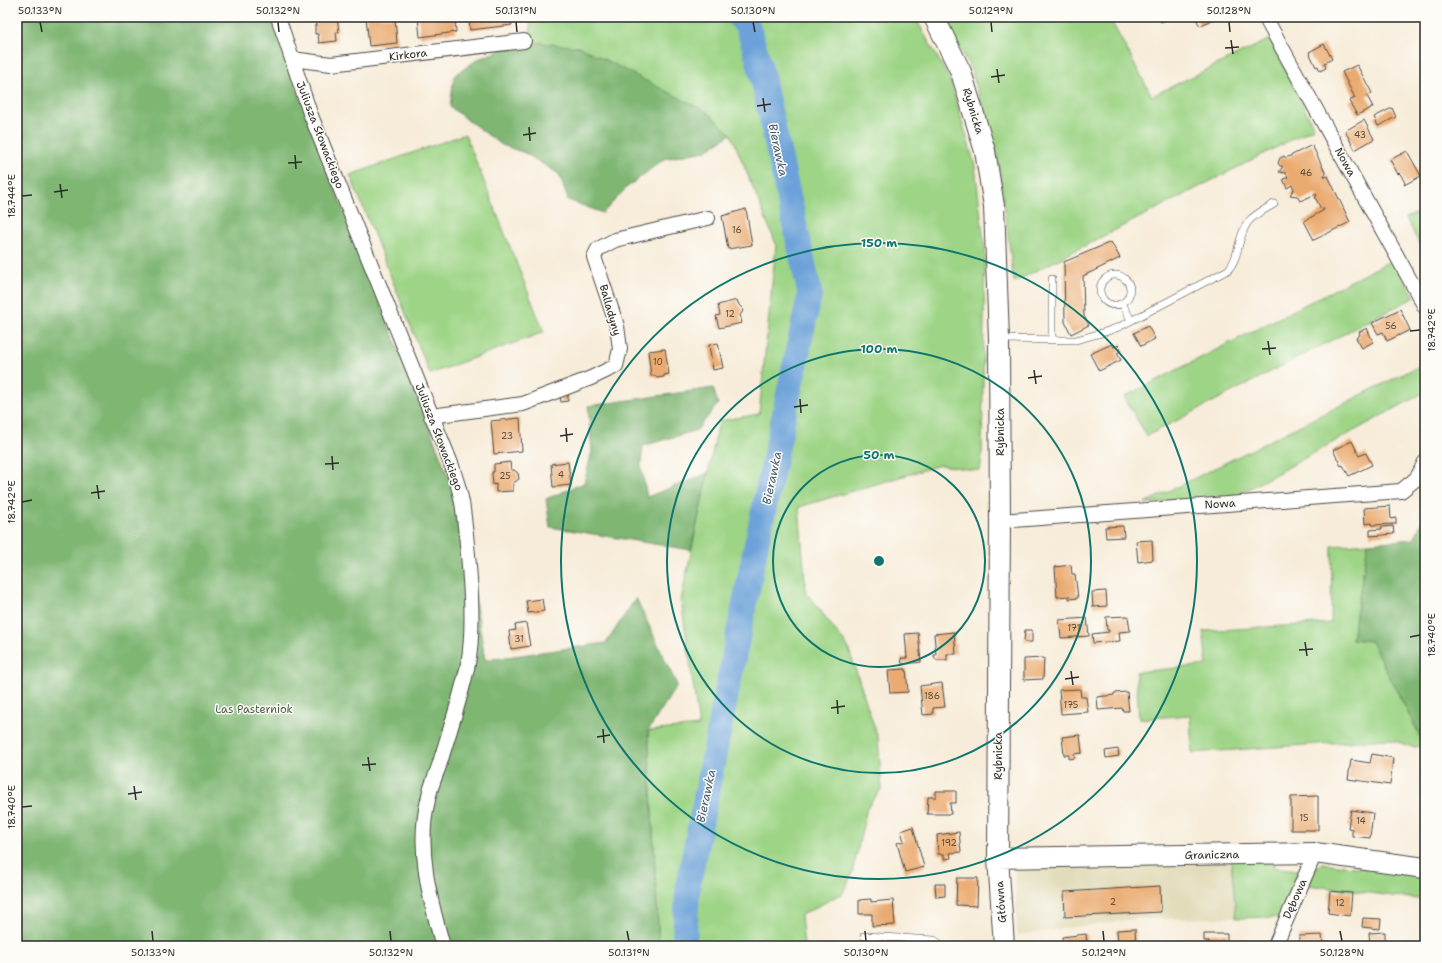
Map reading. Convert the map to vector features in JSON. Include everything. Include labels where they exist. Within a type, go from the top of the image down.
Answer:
[{"type":"main road","name":"Rybnicka","points":[[934,17],[961,72],[985,151],[994,206],[999,339],[1000,521],[998,858]]},
{"type":"main road","name":"Graniczna","points":[[998,858],[1315,853],[1425,868]]},
{"type":"main road","name":"Główna","points":[[998,858],[1004,946]]},
{"type":"street","name":"Juliusza Słowackiego","points":[[278,17],[310,113],[452,466],[462,499],[468,555],[470,593],[471,635],[468,663],[461,692],[427,800],[424,824],[426,874],[434,914],[443,946]]},
{"type":"street","name":"Nowa","points":[[1265,17],[1425,307]]},
{"type":"street","name":"Kirkora","points":[[292,59],[331,64],[524,41]]},
{"type":"street","name":"Balladyny","points":[[431,416],[522,404],[591,378],[616,366],[620,349],[617,326],[594,257],[598,249],[615,240],[708,218]]},
{"type":"street","name":"Nowa","points":[[1000,521],[1401,491],[1418,478],[1425,462]]},
{"type":"street","name":"Dębowa","points":[[1275,946],[1315,853]]},
{"type":"lane","points":[[999,339],[1076,340],[1112,329],[1131,320],[1228,270],[1233,264],[1243,232],[1249,220],[1274,204]]},
{"type":"lane","points":[[1119,275],[1128,281],[1130,286],[1129,296],[1122,303],[1118,305],[1108,303],[1102,297],[1100,292],[1102,283],[1109,276],[1119,275]]},
{"type":"lane","points":[[1052,279],[1052,340]]},
{"type":"lane","points":[[1122,303],[1131,320]]},
{"type":"lane","points":[[864,936],[934,940],[943,946]]},
{"type":"shaded area","points":[[1231,859],[1236,918],[1135,919],[1017,935],[1015,868]]},
{"type":"green space","name":"Las Pasterniok","points":[[17,17],[270,17],[334,186],[455,493],[468,555],[485,660],[606,643],[636,598],[677,685],[648,731],[659,946],[17,946]]},
{"type":"green space","points":[[530,17],[915,17],[950,80],[975,166],[985,251],[982,456],[980,471],[940,465],[799,507],[806,592],[848,647],[878,738],[882,788],[867,808],[853,871],[843,893],[801,915],[804,946],[659,946],[648,731],[699,726],[681,600],[719,421],[759,414],[776,244],[731,134],[531,46]]},
{"type":"green space","points":[[944,17],[1109,17],[1152,96],[1270,39],[1314,128],[1014,282],[998,159],[972,72]]},
{"type":"green space","points":[[524,41],[580,47],[707,112],[731,134],[705,151],[664,159],[626,188],[603,213],[568,200],[559,174],[525,153],[502,145],[450,107],[454,76],[478,59]]},
{"type":"green space","points":[[465,134],[544,332],[430,374],[350,175]]},
{"type":"green space","points":[[1425,209],[1425,255],[1406,218]]},
{"type":"green space","points":[[1392,260],[1415,297],[1147,436],[1124,397]]},
{"type":"green space","points":[[1425,363],[1425,392],[1232,498],[1145,503]]},
{"type":"green space","points":[[713,388],[718,404],[697,430],[643,446],[641,465],[647,497],[708,473],[691,550],[550,527],[546,499],[584,483],[592,451],[588,406]]},
{"type":"green space","points":[[1425,515],[1425,745],[1371,641],[1352,639],[1368,543],[1414,539]]},
{"type":"green space","points":[[1368,543],[1352,639],[1371,641],[1425,746],[1412,747],[1389,739],[1192,753],[1190,715],[1139,719],[1136,672],[1207,665],[1203,631],[1331,623],[1332,546]]},
{"type":"green space","points":[[1231,859],[1274,861],[1273,867],[1299,870],[1280,917],[1236,918]]},
{"type":"green space","points":[[1322,863],[1425,876],[1425,900],[1307,885],[1315,868]]},
{"type":"building","points":[[316,17],[337,17],[339,32],[336,32],[337,41],[319,43],[318,34],[315,34],[315,25],[317,25]]},
{"type":"building","points":[[366,17],[395,17],[397,43],[369,46]]},
{"type":"building","points":[[418,17],[455,17],[456,32],[420,37]]},
{"type":"building","points":[[469,17],[511,17],[512,25],[470,30]]},
{"type":"building","points":[[1158,17],[1171,17],[1161,22]]},
{"type":"building","points":[[1195,17],[1216,17],[1200,26]]},
{"type":"building","points":[[1324,44],[1332,59],[1324,63],[1326,68],[1320,71],[1318,66],[1316,67],[1309,52]]},
{"type":"building","points":[[1357,65],[1372,93],[1367,96],[1373,107],[1357,115],[1349,101],[1355,98],[1342,72]]},
{"type":"building","points":[[1392,108],[1396,117],[1378,126],[1374,117]]},
{"type":"building","points":[[1364,120],[1374,139],[1355,150],[1345,131]]},
{"type":"building","points":[[1312,145],[1326,174],[1324,175],[1325,177],[1328,176],[1350,222],[1314,240],[1304,221],[1324,210],[1323,208],[1321,209],[1315,197],[1317,196],[1316,194],[1300,201],[1297,196],[1290,195],[1294,189],[1292,185],[1287,188],[1283,179],[1288,177],[1286,173],[1279,172],[1283,166],[1280,166],[1278,163],[1280,158],[1284,156],[1286,158]]},
{"type":"building","points":[[1407,151],[1421,176],[1404,185],[1405,183],[1401,175],[1399,173],[1398,174],[1390,160]]},
{"type":"building","points":[[746,209],[752,245],[728,249],[722,216]]},
{"type":"building","points":[[1111,242],[1120,258],[1083,276],[1084,316],[1089,325],[1071,334],[1065,322],[1064,262]]},
{"type":"building","points":[[737,300],[743,309],[740,315],[742,323],[719,328],[716,316],[720,315],[718,305]]},
{"type":"building","points":[[1400,309],[1410,330],[1387,341],[1383,332],[1378,334],[1372,323]]},
{"type":"building","points":[[1148,326],[1155,339],[1141,346],[1134,333]]},
{"type":"building","points":[[1367,328],[1373,342],[1362,348],[1356,338],[1360,335],[1359,332]]},
{"type":"building","points":[[718,343],[723,368],[713,370],[709,345]]},
{"type":"building","points":[[1112,344],[1114,347],[1119,345],[1121,351],[1117,353],[1121,360],[1099,371],[1090,354]]},
{"type":"building","points":[[665,349],[669,374],[664,375],[664,377],[657,378],[656,376],[651,376],[648,351]]},
{"type":"building","points":[[568,395],[568,401],[561,402],[560,396]]},
{"type":"building","points":[[520,418],[522,451],[494,454],[491,421]]},
{"type":"building","points":[[1352,441],[1359,456],[1366,453],[1372,465],[1349,476],[1343,465],[1341,466],[1333,450]]},
{"type":"building","points":[[510,462],[511,470],[518,473],[519,479],[513,483],[513,491],[496,492],[496,484],[493,485],[492,472],[494,472],[494,464]]},
{"type":"building","points":[[568,462],[571,485],[553,487],[551,464]]},
{"type":"building","points":[[1390,506],[1391,519],[1396,518],[1396,524],[1365,524],[1364,508]]},
{"type":"building","points":[[1123,526],[1124,537],[1106,538],[1105,527]]},
{"type":"building","points":[[1393,526],[1394,534],[1370,536],[1370,530]]},
{"type":"building","points":[[1152,540],[1153,560],[1138,562],[1136,541]]},
{"type":"building","points":[[1071,565],[1072,574],[1075,574],[1078,598],[1069,599],[1069,596],[1057,597],[1055,567]]},
{"type":"building","points":[[1106,591],[1107,606],[1093,607],[1092,592]]},
{"type":"building","points":[[542,599],[544,611],[528,613],[526,601]]},
{"type":"building","points":[[1128,616],[1130,631],[1119,632],[1120,641],[1093,643],[1092,634],[1109,632],[1109,630],[1107,630],[1106,617]]},
{"type":"building","points":[[1087,618],[1089,636],[1061,638],[1059,620]]},
{"type":"building","points":[[526,623],[530,646],[511,649],[509,631],[516,630],[515,625]]},
{"type":"building","points":[[1025,630],[1032,630],[1032,642],[1024,642]]},
{"type":"building","points":[[954,632],[956,654],[947,654],[947,660],[936,660],[934,656],[936,655],[934,634]]},
{"type":"building","points":[[918,633],[921,662],[902,664],[901,658],[907,658],[905,634]]},
{"type":"building","points":[[1044,658],[1043,679],[1024,680],[1024,659]]},
{"type":"building","points":[[906,669],[908,692],[890,693],[888,670]]},
{"type":"building","points":[[942,683],[945,707],[933,708],[933,714],[923,715],[920,686]]},
{"type":"building","points":[[1080,689],[1081,697],[1086,697],[1088,712],[1061,714],[1059,690]]},
{"type":"building","points":[[1127,692],[1129,711],[1123,711],[1122,708],[1098,710],[1097,697]]},
{"type":"building","points":[[1080,735],[1082,753],[1074,754],[1075,758],[1069,759],[1069,755],[1064,755],[1062,737]]},
{"type":"building","points":[[1118,749],[1119,756],[1106,758],[1105,751]]},
{"type":"building","points":[[1372,754],[1393,758],[1390,785],[1348,779],[1351,760],[1370,763]]},
{"type":"building","points":[[936,791],[956,791],[956,803],[950,803],[951,814],[927,814],[928,797],[936,797]]},
{"type":"building","points":[[1318,796],[1318,830],[1291,830],[1291,797]]},
{"type":"building","points":[[1351,810],[1373,813],[1370,838],[1352,836],[1352,829],[1348,828]]},
{"type":"building","points":[[913,827],[924,867],[905,872],[897,843],[904,841],[901,831]]},
{"type":"building","points":[[959,832],[961,852],[950,853],[951,858],[944,859],[944,854],[938,854],[937,835]]},
{"type":"building","points":[[957,878],[978,878],[977,906],[956,905]]},
{"type":"building","points":[[935,884],[945,884],[945,896],[936,897]]},
{"type":"building","points":[[1160,886],[1161,912],[1065,917],[1064,892]]},
{"type":"building","points":[[1330,891],[1352,893],[1350,916],[1328,913]]},
{"type":"building","points":[[871,899],[871,902],[893,900],[895,925],[872,926],[872,914],[859,914],[859,900]]},
{"type":"building","points":[[1363,918],[1381,919],[1380,929],[1362,927]]},
{"type":"building","points":[[1135,929],[1136,946],[1118,946],[1117,930]]},
{"type":"building","points":[[1385,932],[1385,946],[1370,946],[1369,933]]},
{"type":"building","points":[[1086,934],[1087,946],[1063,946],[1062,937]]},
{"type":"building","points":[[1204,934],[1227,934],[1227,946],[1209,946],[1209,941],[1204,941]]},
{"type":"building","points":[[1322,935],[1323,946],[1299,946],[1299,936]]},
{"type":"waterway","name":"Bierawka","points":[[684,946],[688,886],[756,546],[810,294],[759,62],[747,24],[739,17]]}]
